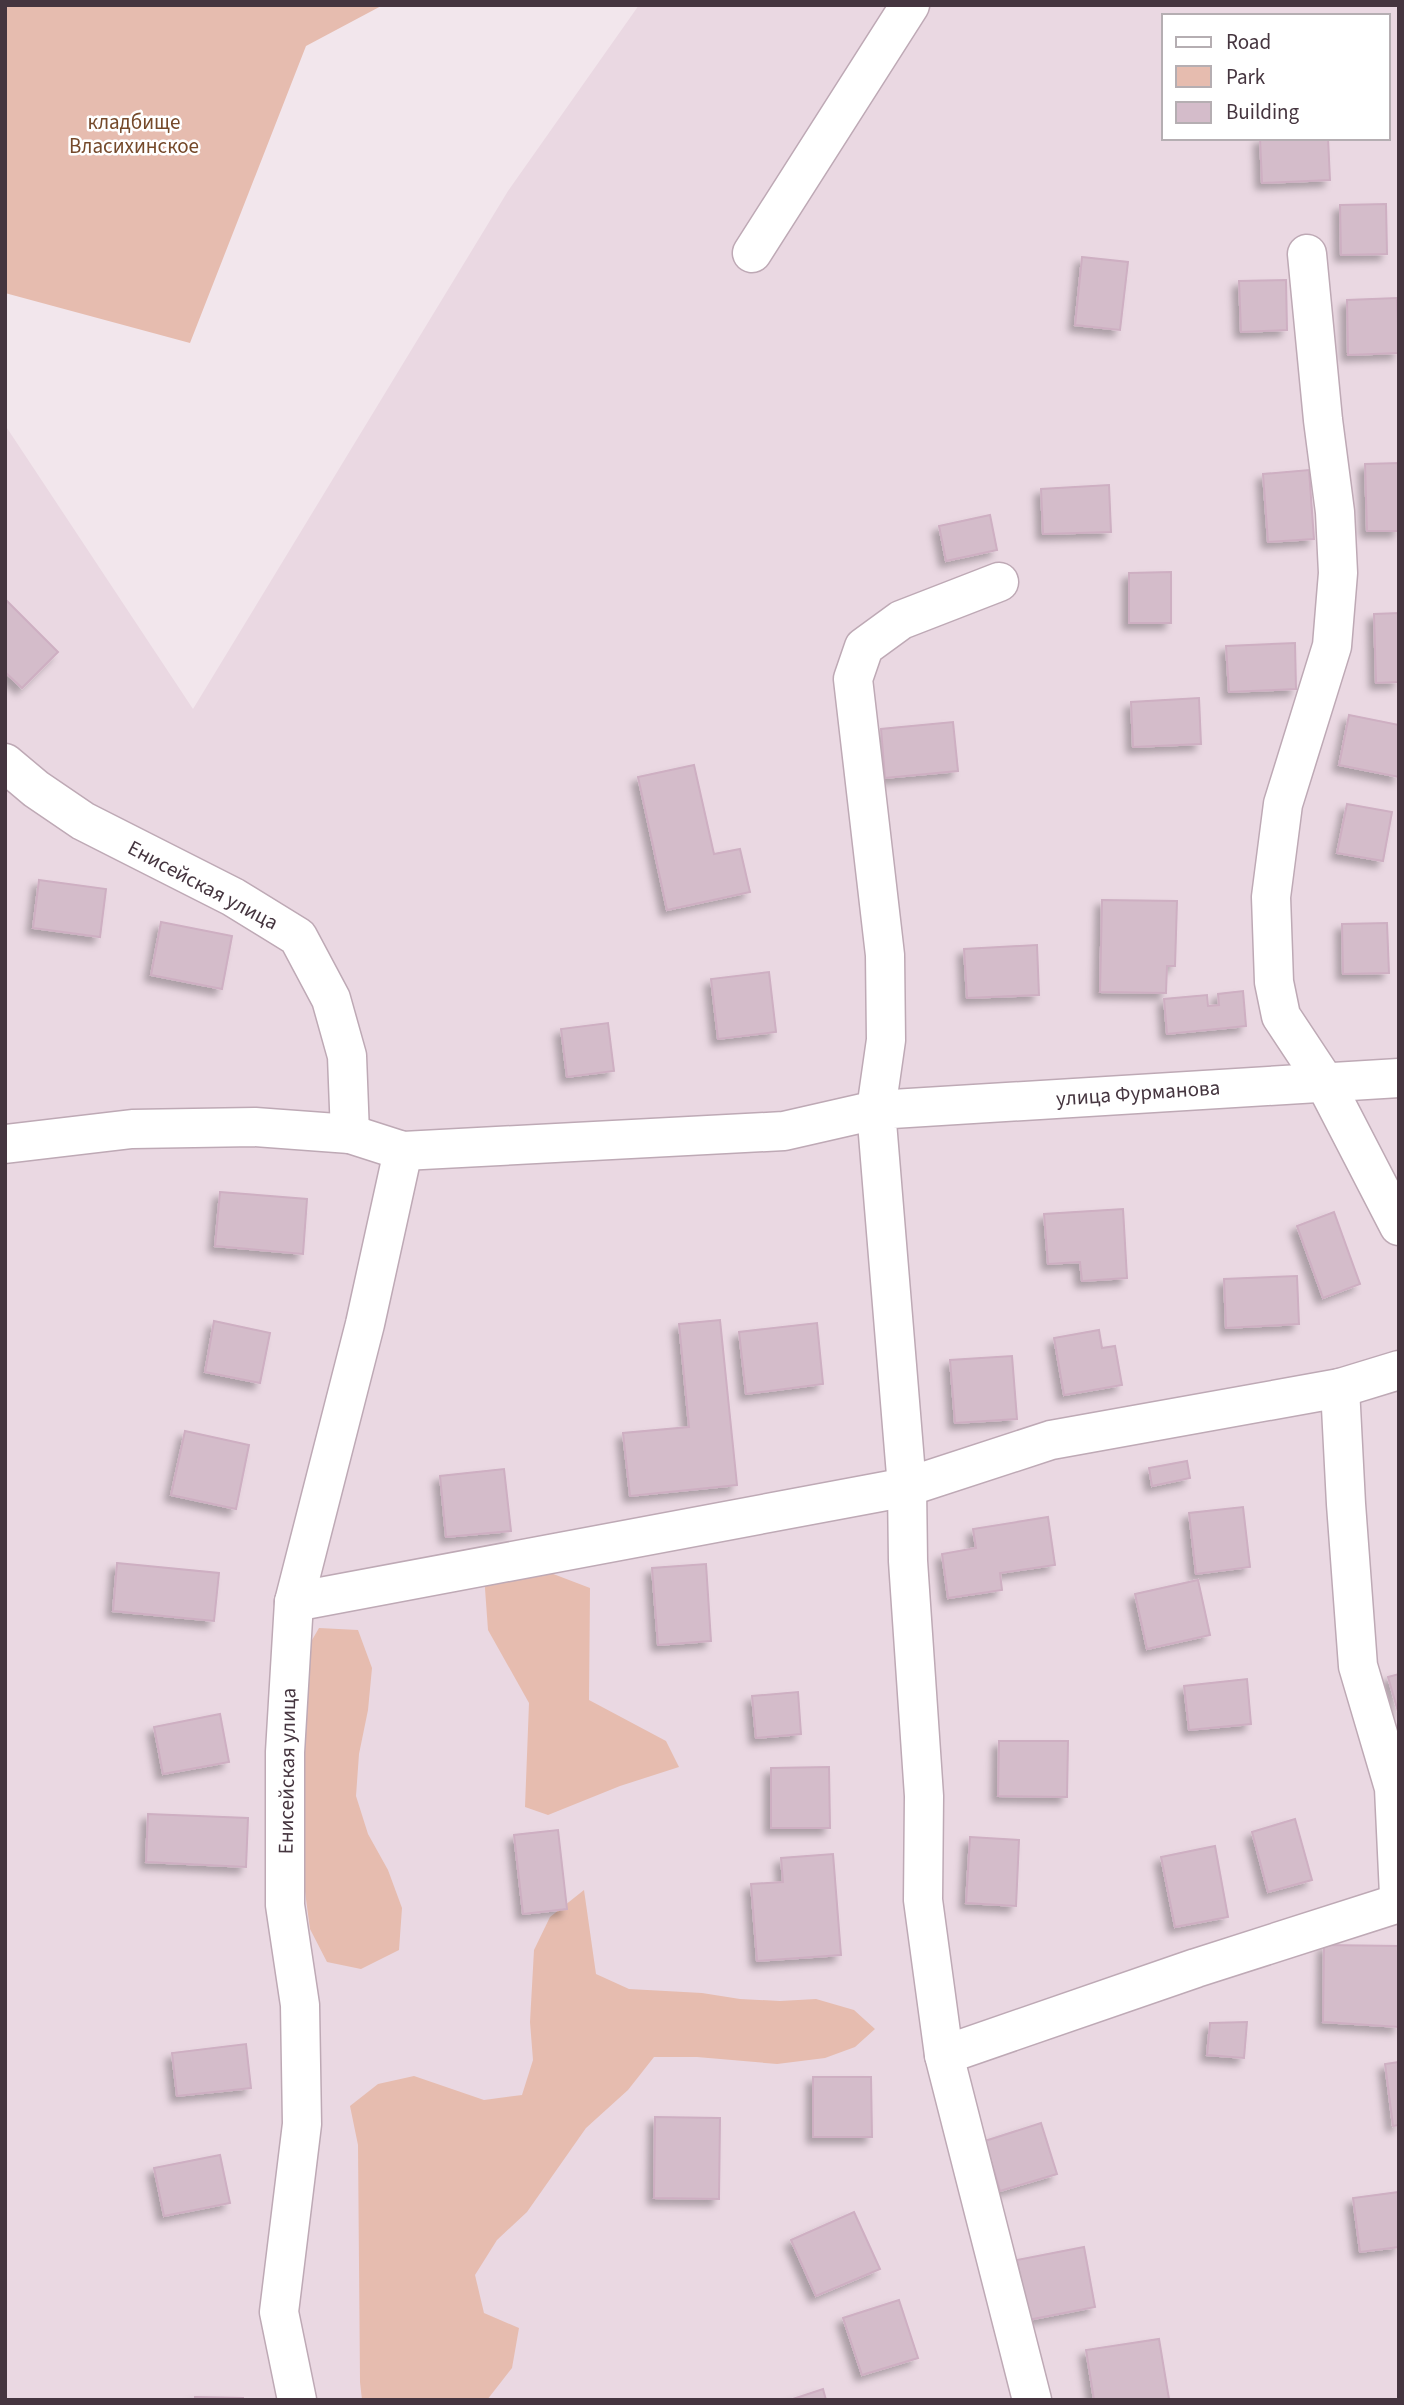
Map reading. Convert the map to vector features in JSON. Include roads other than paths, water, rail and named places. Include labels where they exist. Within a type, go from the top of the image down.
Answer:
[{"type":"street","points":[[752,253],[910,5]]},
{"type":"street","points":[[1307,254],[1335,512],[1338,573],[1332,646],[1283,804],[1272,897],[1274,982],[1281,1016],[1324,1081],[1399,1226]]},
{"type":"street","points":[[999,582],[901,620],[863,647],[853,680],[885,955],[886,1040],[876,1110],[907,1487],[908,1561],[924,1796],[923,1900],[944,2055],[1032,2400]]},
{"type":"street","name":"Енисейская улица","points":[[5,762],[36,789],[83,821],[233,897],[298,937],[331,999],[347,1056],[350,1135]]},
{"type":"street","name":"улица Фурманова","points":[[5,1144],[132,1129],[255,1126],[350,1135],[403,1151],[784,1131],[876,1110],[1399,1078]]},
{"type":"street","name":"Енисейская улица","points":[[297,2400],[279,2312],[302,2124],[300,2005],[285,1905],[285,1752],[294,1602],[365,1324],[403,1151]]},
{"type":"street","points":[[294,1602],[907,1487],[1051,1440],[1340,1388],[1399,1370]]},
{"type":"street","points":[[1340,1388],[1358,1666],[1394,1788],[1399,1895]]},
{"type":"street","points":[[944,2055],[1196,1968],[1399,1903]]},
{"type":"park label","name":"кладбище Власихинское","points":[[134,134]]}]
